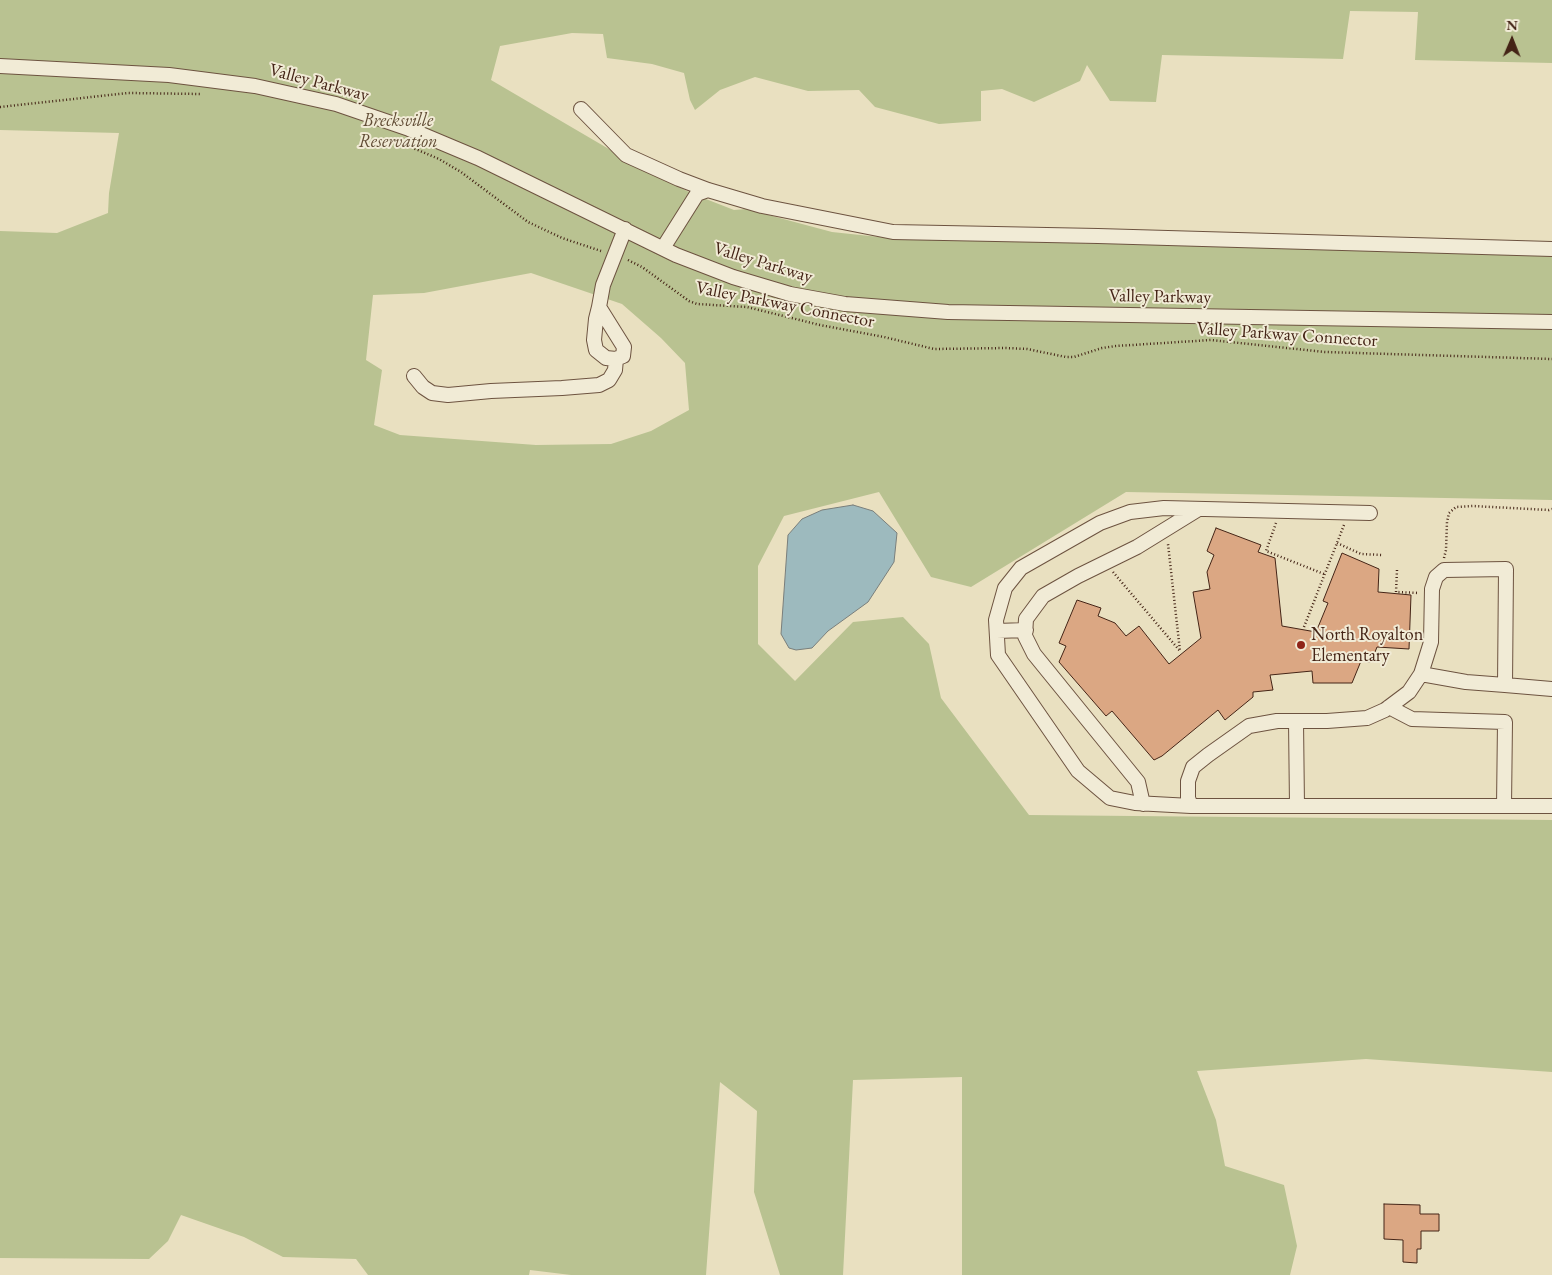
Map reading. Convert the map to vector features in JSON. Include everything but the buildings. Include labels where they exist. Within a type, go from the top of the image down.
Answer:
[{"type":"street","name":"Valley Parkway","points":[[0,66],[169,75],[255,86],[336,104],[409,129],[478,158],[663,248],[733,277],[790,294],[845,304],[948,312],[1552,322]]},
{"type":"street","points":[[581,109],[626,155],[679,179],[762,206],[893,232],[1552,249]]},
{"type":"street","points":[[663,248],[697,194],[708,190]]},
{"type":"street","points":[[599,307],[624,347],[623,356],[616,359],[606,358],[596,350],[594,340],[599,307],[603,285],[625,230]]},
{"type":"street","points":[[414,376],[423,387],[432,392],[448,395],[599,385],[609,380],[615,370],[616,359]]},
{"type":"street","points":[[1370,513],[1164,508],[1130,512],[1100,524],[1021,568],[1005,588],[996,620],[998,655],[1078,771],[1110,798],[1143,804],[1191,806],[1552,806]]},
{"type":"street","points":[[1143,804],[1138,782],[1034,654],[1025,636],[1026,619],[1043,596],[1078,576],[1137,547],[1198,510]]},
{"type":"street","points":[[1191,806],[1188,798],[1188,781],[1193,767],[1249,726],[1277,721],[1327,721],[1367,718],[1389,708],[1409,692],[1421,674],[1431,642],[1432,589],[1436,577],[1444,570],[1506,569],[1505,685]]},
{"type":"street","points":[[996,631],[1026,630]]},
{"type":"street","points":[[1421,674],[1466,682],[1552,689]]},
{"type":"street","points":[[1389,708],[1412,718],[1504,722],[1504,806]]},
{"type":"street","points":[[1296,721],[1296,806]]},
{"type":"path","points":[[0,107],[128,93],[202,94]]},
{"type":"path","name":"Valley Parkway Connector","points":[[386,137],[432,156],[461,172],[528,222],[545,232],[615,254],[642,267],[689,301],[697,304],[747,307],[820,325],[934,349],[1027,349],[1074,357],[1102,348],[1116,346],[1211,340],[1325,352],[1552,360]]},
{"type":"path","points":[[1444,560],[1449,513],[1456,507],[1552,509]]},
{"type":"path","points":[[1276,522],[1266,551],[1324,574]]},
{"type":"path","points":[[1304,627],[1344,524]]},
{"type":"path","points":[[1112,571],[1180,651],[1168,543]]},
{"type":"path","points":[[1337,543],[1361,554],[1382,556]]},
{"type":"path","points":[[1397,570],[1396,592],[1424,593]]},
{"type":"green space","name":"Brecksville Reservation","points":[[0,0],[1552,0],[1552,63],[1415,60],[1418,12],[1350,11],[1343,59],[1162,55],[1156,102],[1110,101],[1087,65],[1080,81],[1034,102],[1002,89],[981,91],[981,121],[939,124],[875,107],[859,90],[808,91],[755,77],[720,90],[695,110],[690,100],[684,73],[652,64],[607,58],[603,34],[572,33],[500,46],[491,80],[643,169],[693,194],[734,210],[746,209],[832,232],[898,239],[1552,254],[1552,500],[1126,492],[971,587],[931,577],[879,492],[784,516],[758,566],[758,644],[795,681],[853,622],[903,617],[929,644],[941,698],[1029,815],[1552,820],[1552,1072],[1366,1059],[1197,1071],[1216,1120],[1225,1166],[1284,1185],[1297,1246],[1290,1275],[962,1275],[962,1077],[853,1080],[843,1275],[780,1275],[754,1192],[757,1111],[720,1082],[706,1275],[571,1275],[530,1270],[529,1275],[368,1275],[356,1259],[283,1257],[244,1237],[181,1215],[168,1241],[149,1259],[0,1258],[0,231],[57,233],[108,213],[109,193],[119,133],[0,130]],"holes":[[[531,273],[622,304],[661,338],[685,363],[689,410],[651,431],[611,444],[536,445],[400,435],[374,425],[382,370],[366,360],[373,295],[424,293]]]},
{"type":"water","points":[[853,505],[873,511],[897,533],[894,562],[868,602],[828,631],[812,648],[796,650],[789,648],[781,634],[788,535],[802,519],[822,510]]},
{"type":"place","name":"North Royalton Elementary","points":[[1301,645]]}]
